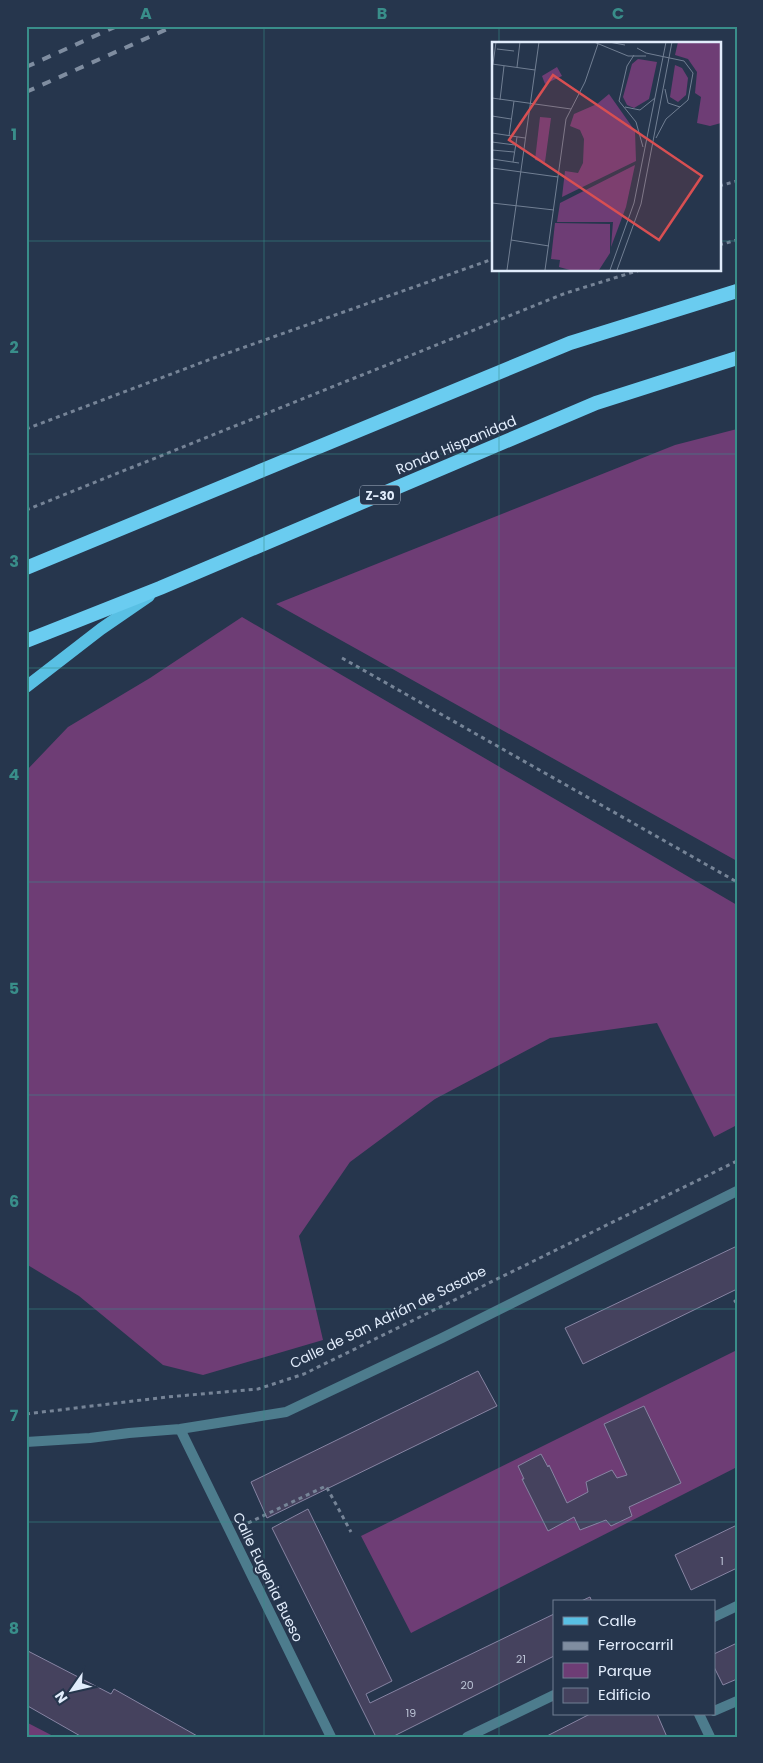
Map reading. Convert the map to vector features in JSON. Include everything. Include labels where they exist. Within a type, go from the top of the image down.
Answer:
[{"type":"highway","points":[[26,568],[570,343],[737,291]]},
{"type":"highway","name":"Ronda Hispanidad","points":[[26,641],[160,588],[596,403],[737,358]]},
{"type":"main road","points":[[26,687],[94,634],[160,588]]},
{"type":"street","points":[[26,1442],[180,1430],[286,1412],[442,1338],[737,1191]]},
{"type":"street","name":"Calle Eugenia Bueso","points":[[180,1430],[331,1737]]},
{"type":"street","points":[[716,1616],[737,1606]]},
{"type":"street","points":[[467,1737],[553,1695]]},
{"type":"street","points":[[716,1710],[737,1701]]},
{"type":"street","points":[[703,1716],[710,1737]]},
{"type":"path","points":[[720,186],[737,181]]},
{"type":"path","points":[[720,245],[737,240]]},
{"type":"path","points":[[26,429],[211,359],[492,259]]},
{"type":"path","points":[[26,510],[566,293],[637,271]]},
{"type":"path","points":[[342,658],[737,882]]},
{"type":"path","name":"Calle de San Adrián de Sasabe","points":[[26,1414],[258,1389],[281,1383],[304,1374],[737,1161]]},
{"type":"path","points":[[230,1532],[326,1486],[352,1532]]},
{"type":"green space","points":[[737,429],[737,861],[276,604],[675,445]]},
{"type":"green space","points":[[242,617],[737,905],[737,1125],[714,1137],[657,1023],[550,1038],[435,1099],[350,1162],[299,1236],[323,1340],[203,1375],[163,1365],[79,1296],[26,1264],[26,771],[68,727],[150,678]]},
{"type":"green space","points":[[737,1350],[737,1467],[411,1633],[361,1536]]},
{"type":"green space","points":[[26,1722],[55,1737],[26,1737]]},
{"type":"building","points":[[737,1246],[737,1289],[583,1364],[565,1328]]},
{"type":"building","points":[[478,1371],[497,1406],[267,1518],[251,1482]]},
{"type":"building","points":[[644,1406],[681,1483],[629,1507],[632,1516],[611,1526],[606,1520],[580,1530],[574,1517],[548,1531],[522,1479],[524,1479],[518,1466],[541,1454],[548,1467],[549,1465],[567,1503],[588,1492],[586,1482],[612,1470],[617,1478],[627,1475],[604,1424]]},
{"type":"building","points":[[308,1509],[392,1681],[366,1694],[370,1703],[553,1614],[553,1656],[392,1737],[376,1737],[272,1528]]},
{"type":"building","points":[[737,1525],[737,1568],[691,1590],[675,1555]]},
{"type":"building","points":[[737,1643],[737,1679],[723,1685],[716,1671],[716,1653]]},
{"type":"building","points":[[26,1650],[111,1694],[114,1689],[199,1737],[82,1737],[26,1705]]},
{"type":"building","points":[[586,1716],[658,1716],[667,1737],[545,1737]]},
{"type":"railway","points":[[26,67],[117,26]]},
{"type":"railway","points":[[26,92],[174,26]]}]
